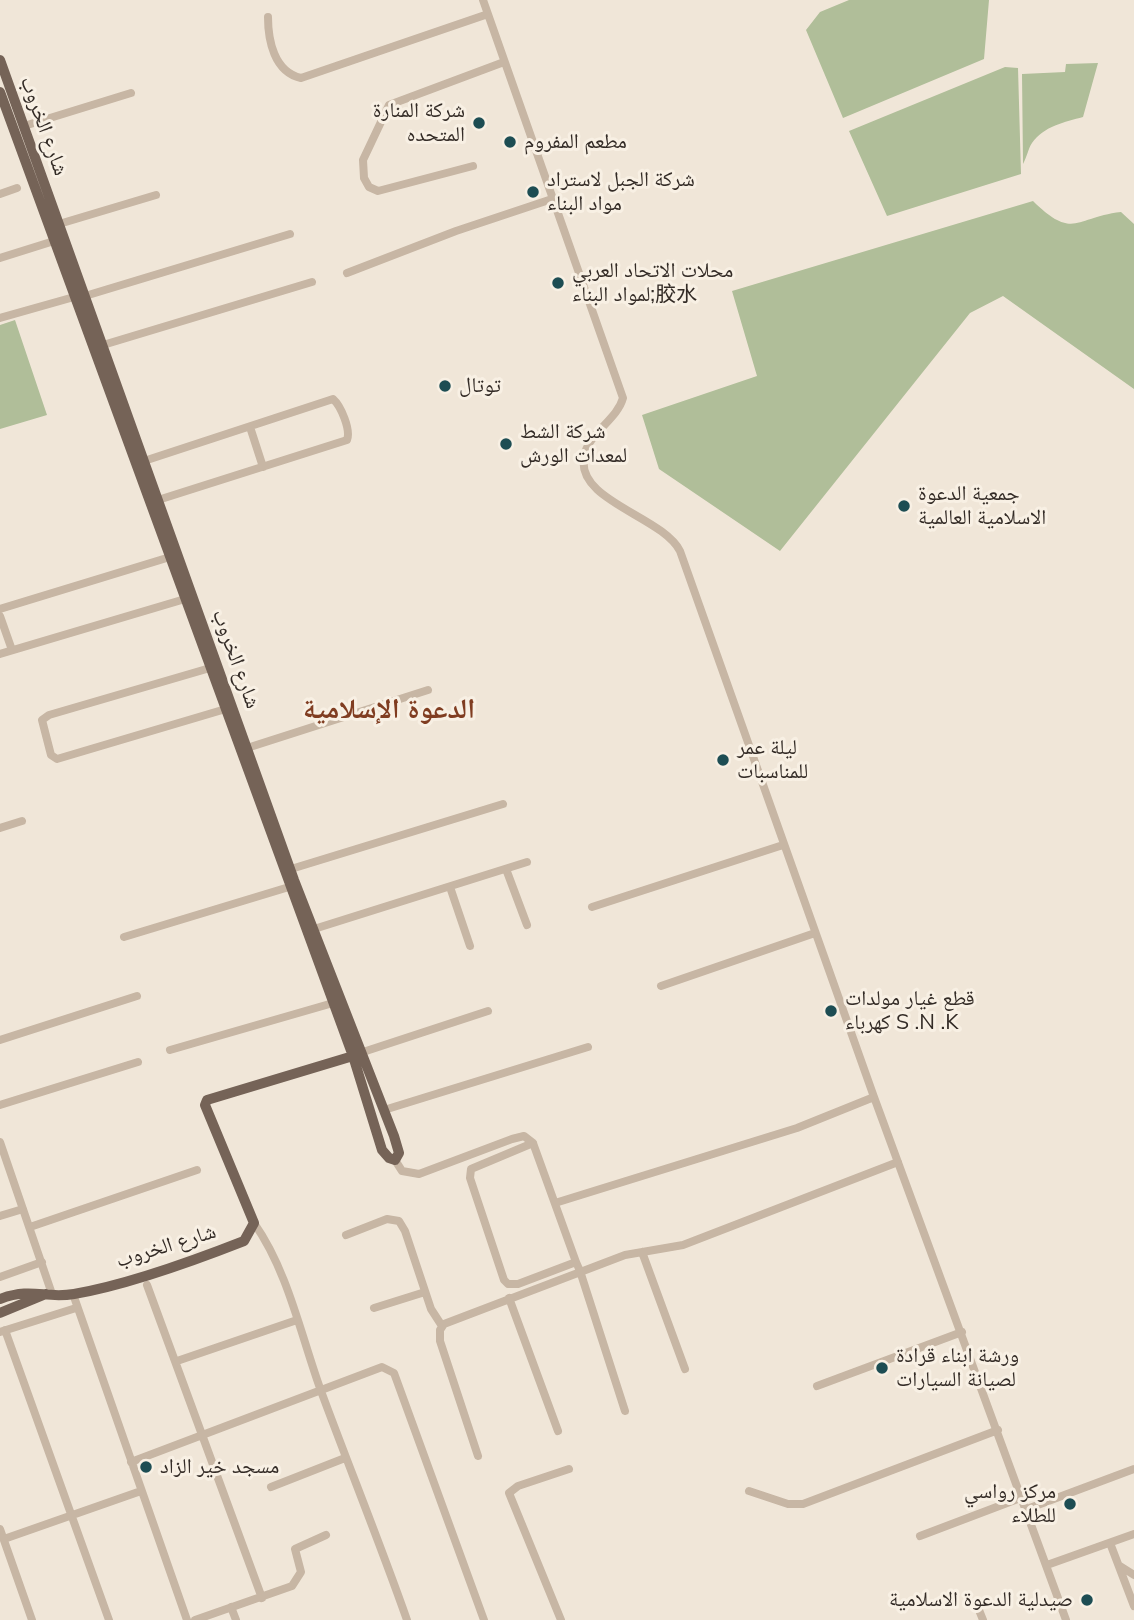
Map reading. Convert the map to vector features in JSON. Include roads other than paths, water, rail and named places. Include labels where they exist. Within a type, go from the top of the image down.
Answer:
[{"type":"main road","name":"شارع الخروب","points":[[0,60],[59,224],[80,296],[170,558],[210,668],[229,708],[247,748],[358,1054],[382,1150],[389,1158],[396,1160],[398,1148],[384,1110],[358,1054],[333,1003],[289,887],[229,708],[158,500],[103,345],[80,296],[54,241],[5,122],[0,92]]},
{"type":"main road","points":[[254,1223],[205,1105],[207,1100],[358,1054]]},
{"type":"main road","name":"شارع الخروب","points":[[0,1299],[26,1291],[73,1294],[216,1252],[244,1241],[254,1223]]},
{"type":"main road","name":"شارع الخروب","points":[[0,1313],[49,1294]]},
{"type":"street","points":[[483,0],[623,400],[586,450],[584,467],[587,476],[597,489],[674,539],[874,1097],[1066,1620]]},
{"type":"street","points":[[268,17],[268,35],[277,59],[293,76],[301,78],[488,14]]},
{"type":"street","points":[[473,166],[377,191],[369,187],[362,168],[365,152],[389,105],[504,62]]},
{"type":"street","points":[[5,122],[22,121],[131,93]]},
{"type":"street","points":[[0,194],[17,188]]},
{"type":"street","points":[[59,224],[156,195]]},
{"type":"street","points":[[347,273],[456,231],[552,199]]},
{"type":"street","points":[[0,318],[290,234]]},
{"type":"street","points":[[0,258],[54,241]]},
{"type":"street","points":[[103,345],[312,282]]},
{"type":"street","points":[[144,461],[332,399],[338,403],[350,435],[347,440],[158,500]]},
{"type":"street","points":[[250,427],[262,467]]},
{"type":"street","points":[[0,609],[170,558]]},
{"type":"street","points":[[0,654],[185,599]]},
{"type":"street","points":[[0,616],[12,650]]},
{"type":"street","points":[[210,668],[49,715],[42,720],[51,755],[57,759],[229,708]]},
{"type":"street","points":[[247,748],[428,690]]},
{"type":"street","points":[[291,869],[503,804]]},
{"type":"street","points":[[0,828],[22,821]]},
{"type":"street","points":[[592,907],[783,845]]},
{"type":"street","points":[[314,929],[527,862]]},
{"type":"street","points":[[506,869],[527,925]]},
{"type":"street","points":[[124,937],[289,887]]},
{"type":"street","points":[[450,887],[470,946]]},
{"type":"street","points":[[661,986],[815,933]]},
{"type":"street","points":[[0,1040],[136,996]]},
{"type":"street","points":[[170,1050],[333,1003]]},
{"type":"street","points":[[358,1054],[488,1011]]},
{"type":"street","points":[[384,1110],[588,1047]]},
{"type":"street","points":[[0,1105],[138,1062]]},
{"type":"street","points":[[555,1203],[785,1132],[874,1097]]},
{"type":"street","points":[[396,1160],[402,1171],[419,1174],[512,1139],[524,1136],[533,1143],[580,1271],[625,1412]]},
{"type":"street","points":[[0,1142],[42,1262],[49,1294]]},
{"type":"street","points":[[533,1143],[478,1165],[469,1172],[504,1280],[508,1284],[519,1284],[576,1262]]},
{"type":"street","points":[[442,1326],[580,1271],[642,1252],[683,1245],[898,1162]]},
{"type":"street","points":[[30,1227],[197,1170]]},
{"type":"street","points":[[0,1216],[23,1209]]},
{"type":"street","points":[[346,1235],[387,1219],[399,1220],[425,1292],[442,1326],[440,1341],[478,1456]]},
{"type":"street","points":[[254,1223],[268,1246],[297,1320],[345,1458],[407,1620]]},
{"type":"street","points":[[642,1252],[685,1369]]},
{"type":"street","points":[[0,1277],[42,1262]]},
{"type":"street","points":[[147,1285],[262,1598]]},
{"type":"street","points":[[374,1308],[425,1292]]},
{"type":"street","points":[[73,1294],[187,1620]]},
{"type":"street","points":[[509,1298],[558,1431]]},
{"type":"street","points":[[76,1308],[2,1331],[109,1620]]},
{"type":"street","points":[[177,1361],[297,1320]]},
{"type":"street","points":[[817,1385],[962,1332]]},
{"type":"street","points":[[131,1462],[382,1367],[394,1373],[484,1620]]},
{"type":"street","points":[[749,1491],[788,1504],[803,1504],[998,1430]]},
{"type":"street","points":[[271,1487],[345,1458]]},
{"type":"street","points":[[561,1620],[509,1493],[518,1486],[569,1469]]},
{"type":"street","points":[[1027,1509],[1134,1469]]},
{"type":"street","points":[[4,1539],[141,1491]]},
{"type":"street","points":[[920,1536],[1023,1497]]},
{"type":"street","points":[[0,1529],[32,1620]]},
{"type":"street","points":[[1047,1566],[1134,1534]]},
{"type":"street","points":[[195,1620],[262,1598],[296,1583],[301,1572],[295,1549],[326,1535]]},
{"type":"street","points":[[1110,1543],[1134,1606]]},
{"type":"street","points":[[1120,1566],[1134,1575]]},
{"type":"street","points":[[977,1605],[983,1620]]},
{"type":"street","points":[[231,1607],[236,1620]]},
{"type":"place","name":"شركة المنارة المتحده","points":[[479,123]]},
{"type":"place","name":"مطعم المفروم","points":[[510,142]]},
{"type":"place","name":"شركة الجبل لاستراد مواد البناء","points":[[533,192]]},
{"type":"place","name":"محلات الاتحاد العربي لمواد البناء;胶水","points":[[558,283]]},
{"type":"place","name":"توتال","points":[[445,386]]},
{"type":"place","name":"شركة الشط لمعدات الورش","points":[[506,444]]},
{"type":"place","name":"جمعية الدعوة الاسلامية العالمية","points":[[904,506]]},
{"type":"place","name":"ليلة عمر للمناسبات","points":[[723,760]]},
{"type":"place","name":"قطع غيار مولدات كهرباء S .N .K","points":[[831,1011]]},
{"type":"place","name":"ورشة ابناء قرادة لصيانة السيارات","points":[[882,1368]]},
{"type":"place","name":"مسجد خير الزاد","points":[[146,1467]]},
{"type":"place","name":"مركز رواسي للطلاء","points":[[1070,1504]]},
{"type":"place","name":"صيدلية الدعوة الاسلامية","points":[[1087,1600]]},
{"type":"district","name":"الدعوة الإسلامية","points":[[389,710]]}]
